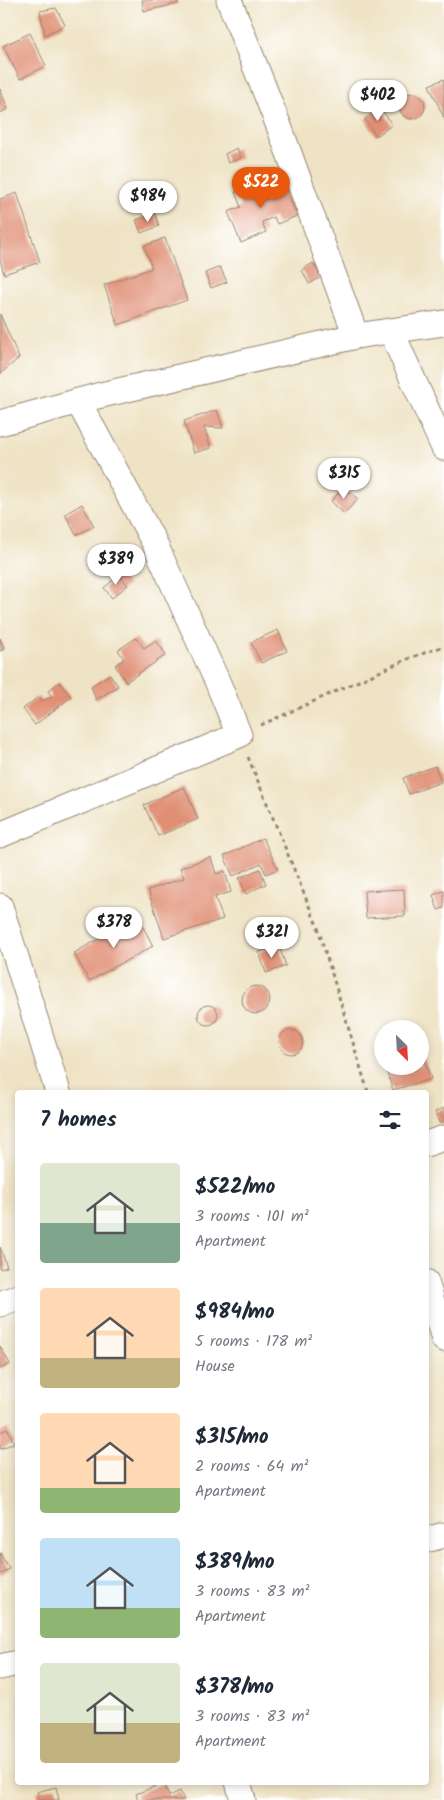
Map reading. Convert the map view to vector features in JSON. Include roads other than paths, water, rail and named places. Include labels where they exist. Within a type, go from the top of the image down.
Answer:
[{"type":"street","points":[[229,0],[283,138],[356,336]]},
{"type":"street","points":[[0,423],[78,401],[356,336],[444,323]]},
{"type":"street","points":[[391,331],[444,448]]},
{"type":"street","points":[[0,835],[239,734],[154,542],[78,401]]},
{"type":"street","points":[[0,906],[57,1090]]},
{"type":"street","points":[[429,1143],[444,1138]]},
{"type":"street","points":[[429,1292],[444,1339]]},
{"type":"street","points":[[0,1304],[15,1298]]},
{"type":"street","points":[[429,1539],[444,1534]]},
{"type":"street","points":[[0,1667],[15,1664]]},
{"type":"street","points":[[239,1785],[243,1800]]}]
